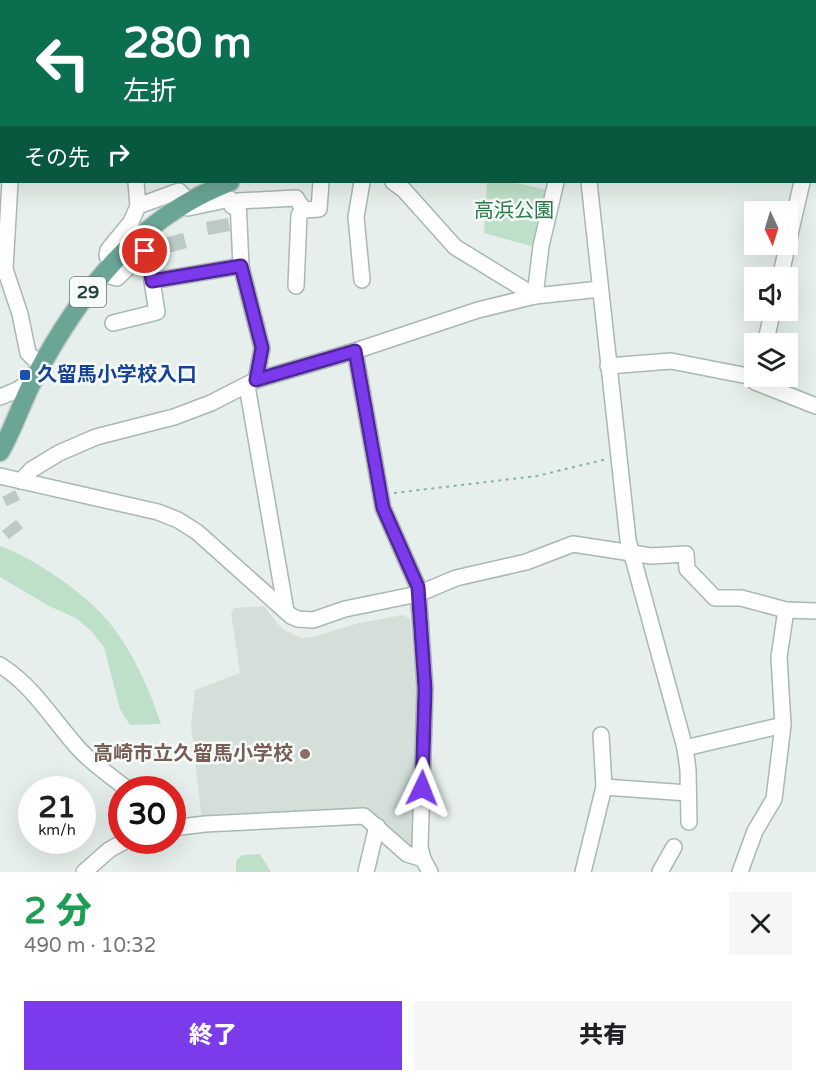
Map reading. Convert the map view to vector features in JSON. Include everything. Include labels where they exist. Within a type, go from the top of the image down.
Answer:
[{"type":"main road","name":"29","points":[[0,452],[37,373],[79,304],[108,268],[146,230],[183,203],[228,183]]},
{"type":"street","points":[[0,397],[17,390],[37,373],[28,353],[20,314],[5,269],[9,183]]},
{"type":"street","points":[[113,323],[157,312],[148,253],[145,251],[117,278],[108,268],[106,256],[108,250],[131,222],[138,202],[136,183]]},
{"type":"street","points":[[138,202],[176,183]]},
{"type":"street","points":[[296,285],[299,215],[304,210],[319,209],[321,183]]},
{"type":"street","points":[[362,183],[356,217],[362,280]]},
{"type":"street","points":[[394,183],[404,190],[455,247],[535,296]]},
{"type":"street","points":[[535,296],[541,246],[556,183]]},
{"type":"street","points":[[589,183],[618,456],[631,552],[685,748],[688,822]]},
{"type":"street","points":[[783,267],[806,184]]},
{"type":"street","points":[[138,202],[179,191],[183,203],[195,207],[223,199],[231,199],[232,206]]},
{"type":"street","points":[[286,611],[251,383],[262,348],[241,266],[238,201],[296,198],[304,210]]},
{"type":"street","points":[[152,281],[241,266]]},
{"type":"street","points":[[21,481],[31,470],[59,453],[96,437],[174,417],[251,383],[478,310],[535,296],[600,289]]},
{"type":"street","points":[[355,351],[383,508],[418,587],[425,689],[420,836],[427,866]]},
{"type":"street","points":[[608,366],[671,361],[744,373]]},
{"type":"street","points":[[768,387],[816,406]]},
{"type":"street","points":[[0,476],[169,516],[197,532],[298,619],[312,620],[345,609],[418,594],[456,578],[526,561],[573,544],[651,556],[686,554],[687,569],[715,598],[741,598],[786,610],[816,611]]},
{"type":"street","points":[[740,872],[755,831],[774,799],[783,725],[780,657],[786,610]]},
{"type":"street","points":[[0,665],[30,688],[81,751],[111,776]]},
{"type":"street","points":[[685,748],[783,725]]},
{"type":"street","points":[[584,872],[604,787],[602,735]]},
{"type":"street","points":[[604,787],[688,793]]},
{"type":"street","points":[[186,826],[364,816],[407,854],[427,866]]},
{"type":"street","points":[[366,872],[377,826]]},
{"type":"street","points":[[660,872],[674,847]]},
{"type":"street","points":[[84,872],[108,851]]},
{"type":"path","points":[[380,495],[537,476],[618,456]]},
{"type":"shaded area","name":"高崎市立久留馬小学校","points":[[264,606],[282,629],[301,638],[359,623],[403,615],[410,619],[416,688],[417,783],[412,846],[409,848],[366,813],[202,822],[191,726],[195,690],[240,673],[231,612],[234,608]]},
{"type":"green space","name":"高浜公園","points":[[487,183],[516,183],[552,191],[538,248],[484,233]]},
{"type":"green space","points":[[0,546],[28,559],[59,578],[87,600],[109,622],[140,671],[161,724],[130,725],[120,709],[104,647],[76,618],[49,606],[0,577]]},
{"type":"green space","points":[[260,854],[271,872],[236,872],[236,861],[242,855]]},
{"type":"building","points":[[228,218],[230,231],[208,235],[206,222]]},
{"type":"building","points":[[183,233],[187,248],[168,253],[164,238]]},
{"type":"building","points":[[15,490],[20,500],[7,506],[2,497]]},
{"type":"building","points":[[16,520],[23,528],[9,539],[2,531]]},
{"type":"place","name":"久留馬小学校入口","points":[[25,375]]},
{"type":"place","name":"高崎市立久留馬小学校","points":[[305,754]]},
{"type":"route","points":[[145,251],[148,253],[152,281],[241,266],[262,348],[256,380],[355,351],[383,508],[418,587],[425,689],[422,788]]}]
